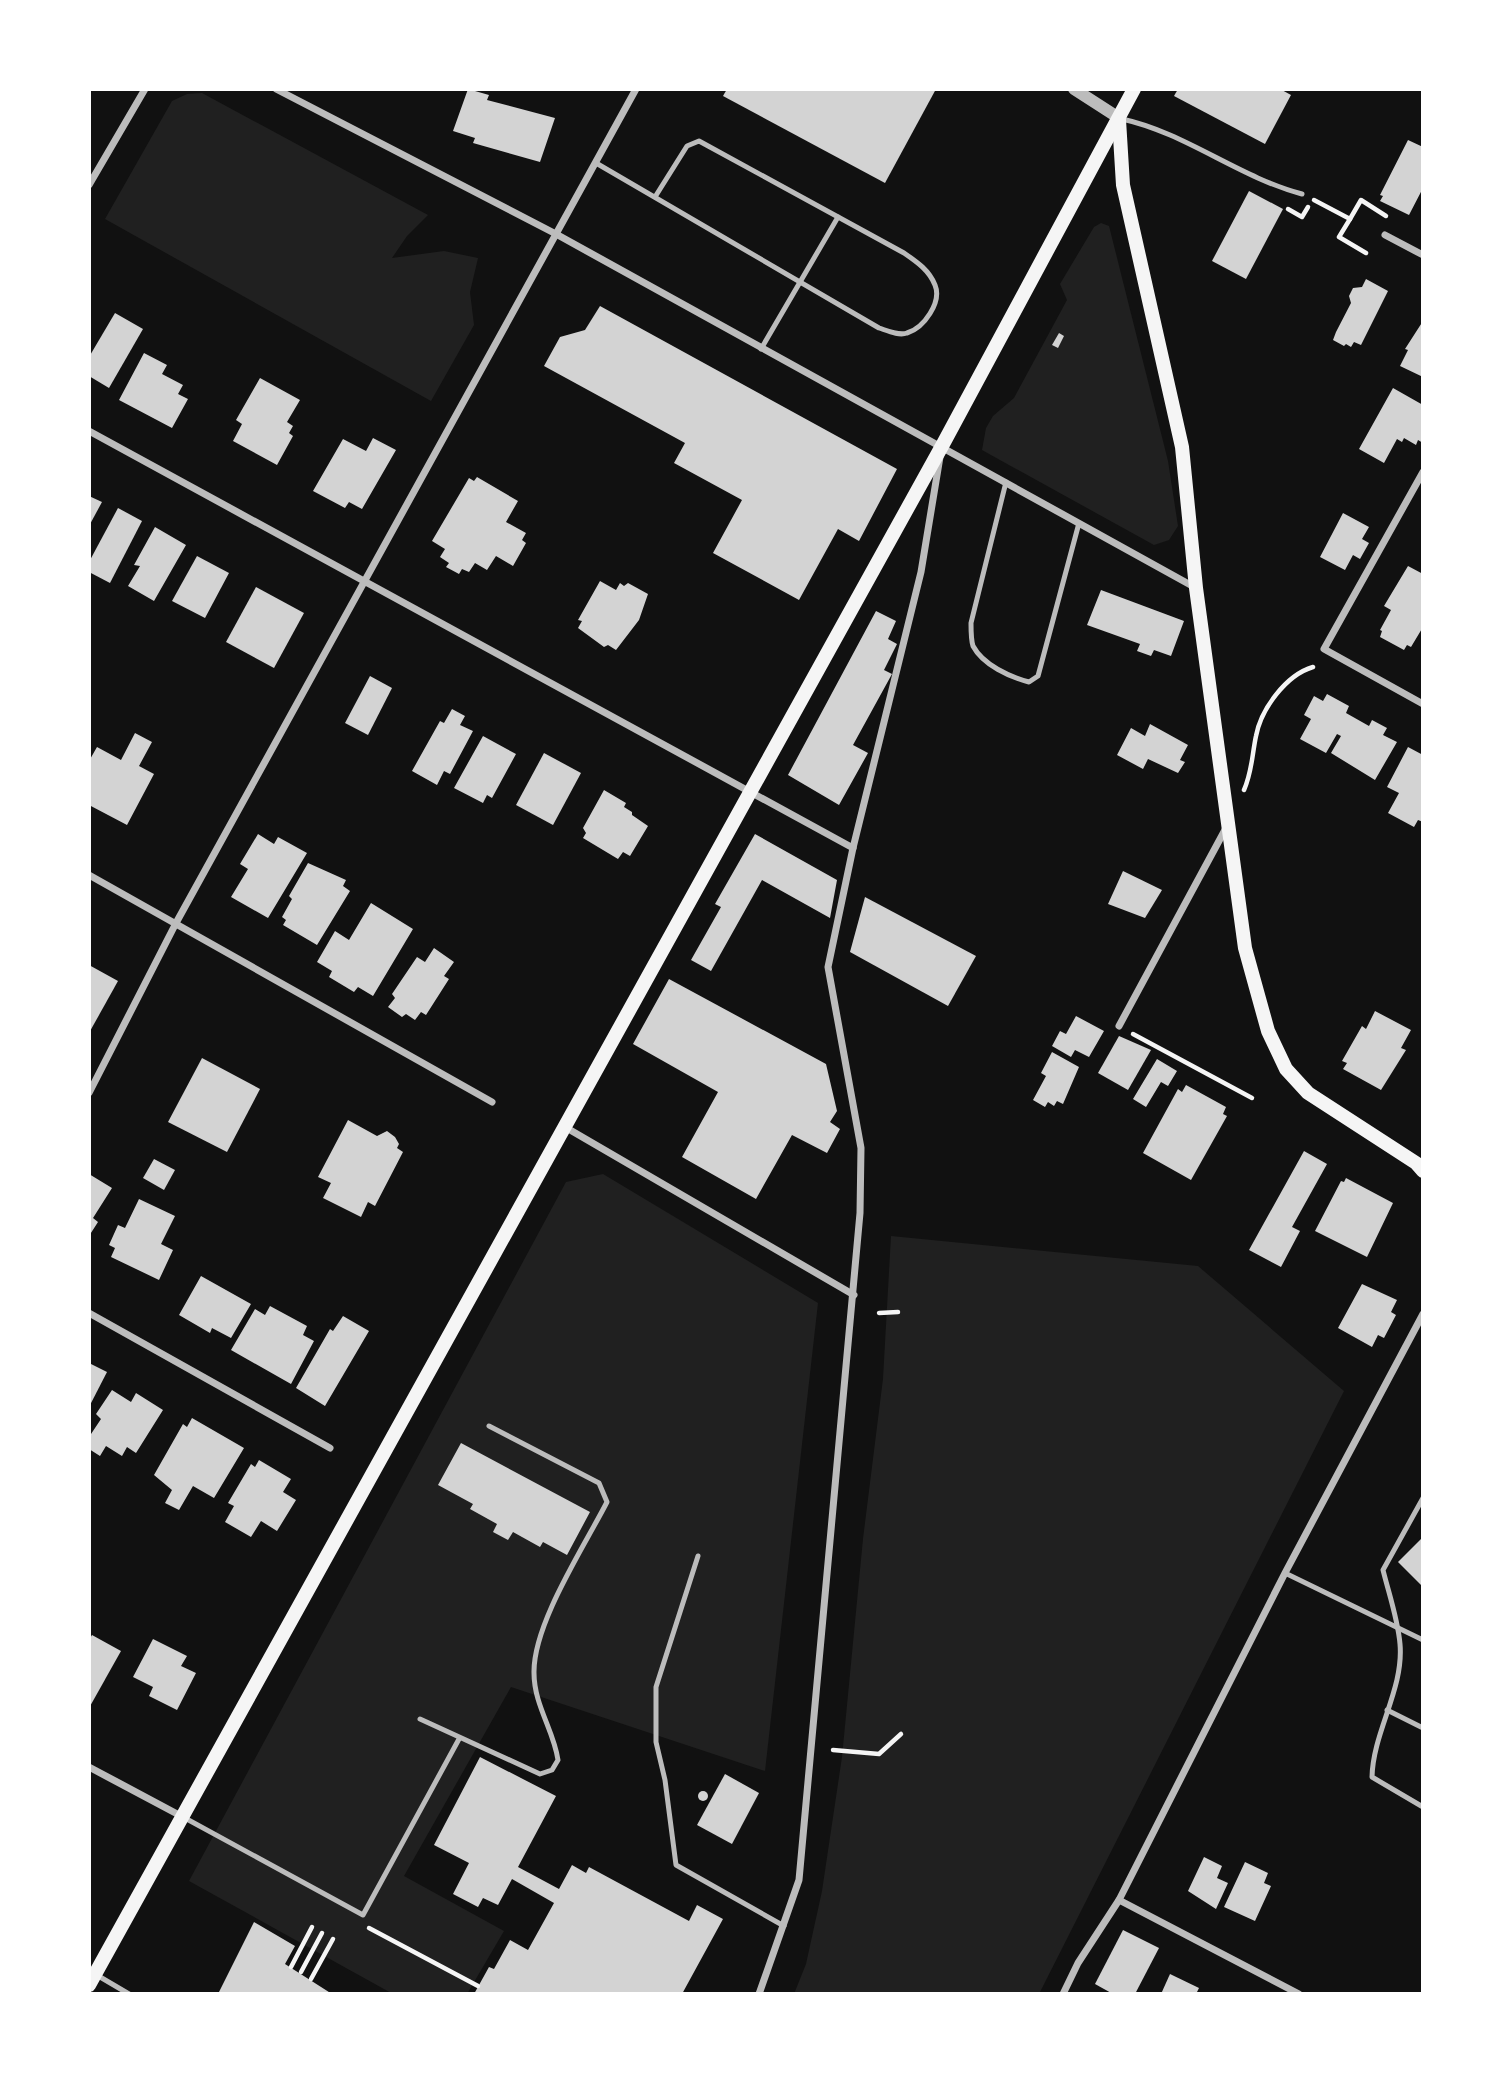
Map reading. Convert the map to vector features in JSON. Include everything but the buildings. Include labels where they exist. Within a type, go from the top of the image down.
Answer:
[{"type":"main road","points":[[92,1979],[942,446],[1134,89]]},
{"type":"main road","points":[[1119,118],[1123,185],[1182,447],[1196,588],[1245,948],[1268,1031],[1286,1069],[1308,1093],[1416,1163],[1423,1171]]},
{"type":"street","points":[[89,185],[145,89]]},
{"type":"street","points":[[276,89],[556,234],[1196,588]]},
{"type":"street","points":[[89,1093],[176,923],[636,89]]},
{"type":"street","points":[[1074,89],[1119,118]]},
{"type":"street","points":[[1385,235],[1423,255]]},
{"type":"street","points":[[89,430],[750,789],[853,848]]},
{"type":"street","points":[[759,1994],[799,1880],[854,1295],[861,1148],[828,967],[853,848],[921,572],[942,446]]},
{"type":"street","points":[[1423,472],[1324,649],[1423,704]]},
{"type":"street","points":[[1119,1026],[1227,827]]},
{"type":"street","points":[[89,875],[492,1102]]},
{"type":"street","points":[[564,1126],[854,1295]]},
{"type":"street","points":[[89,1313],[330,1448]]},
{"type":"street","points":[[1063,1994],[1078,1963],[1119,1900],[1285,1573],[1423,1314]]},
{"type":"street","points":[[89,1767],[181,1816]]},
{"type":"street","points":[[1119,1900],[1299,1994]]},
{"type":"lane","points":[[1119,118],[1154,126],[1267,185],[1302,194]]},
{"type":"lane","points":[[596,163],[879,328],[904,335],[918,328],[937,302],[937,287],[926,269],[904,253],[699,141],[688,146],[655,197]]},
{"type":"lane","points":[[761,349],[838,216]]},
{"type":"lane","points":[[1006,482],[971,623],[973,645],[986,660],[1014,678],[1029,682],[1038,676],[1079,523]]},
{"type":"lane","points":[[420,1719],[540,1774],[552,1770],[558,1760],[556,1746],[538,1704],[533,1673],[542,1628],[607,1502],[599,1483],[489,1426]]},
{"type":"lane","points":[[1423,1498],[1383,1570],[1400,1646],[1394,1685],[1373,1754],[1372,1777],[1423,1807]]},
{"type":"lane","points":[[698,1556],[656,1687],[656,1742],[666,1780],[676,1865],[784,1926]]},
{"type":"lane","points":[[1285,1573],[1423,1640]]},
{"type":"lane","points":[[1387,1710],[1423,1728]]},
{"type":"lane","points":[[181,1816],[363,1915],[459,1739]]},
{"type":"lane","points":[[92,1979],[130,1994]]},
{"type":"path","points":[[1288,209],[1302,217],[1312,198],[1350,219]]},
{"type":"path","points":[[1366,253],[1339,237],[1361,200],[1386,216]]},
{"type":"path","points":[[1239,797],[1250,778],[1261,718],[1294,677],[1313,667]]},
{"type":"path","points":[[1144,1040],[1252,1098]]},
{"type":"path","points":[[878,1313],[898,1312]]},
{"type":"path","points":[[833,1750],[879,1754],[901,1734]]},
{"type":"path","points":[[291,1967],[312,1927]]},
{"type":"path","points":[[369,1928],[478,1986]]},
{"type":"path","points":[[301,1972],[322,1933]]},
{"type":"path","points":[[311,1979],[333,1939]]},
{"type":"shaded area","points":[[202,93],[428,215],[407,236],[392,258],[444,251],[478,258],[470,292],[474,325],[431,401],[105,219],[172,101],[187,94]]},
{"type":"shaded area","points":[[1101,223],[1109,226],[1168,461],[1178,526],[1169,540],[1154,545],[982,450],[986,428],[993,416],[1014,398],[1067,300],[1060,284],[1094,227]]},
{"type":"shaded area","points":[[603,1174],[818,1303],[765,1771],[511,1687],[404,1876],[504,1931],[467,1994],[393,1994],[189,1881],[566,1182]]},
{"type":"shaded area","points":[[891,1236],[1198,1266],[1344,1391],[1039,1994],[794,1994],[806,1964],[822,1891],[842,1757],[863,1539],[883,1379]]}]
